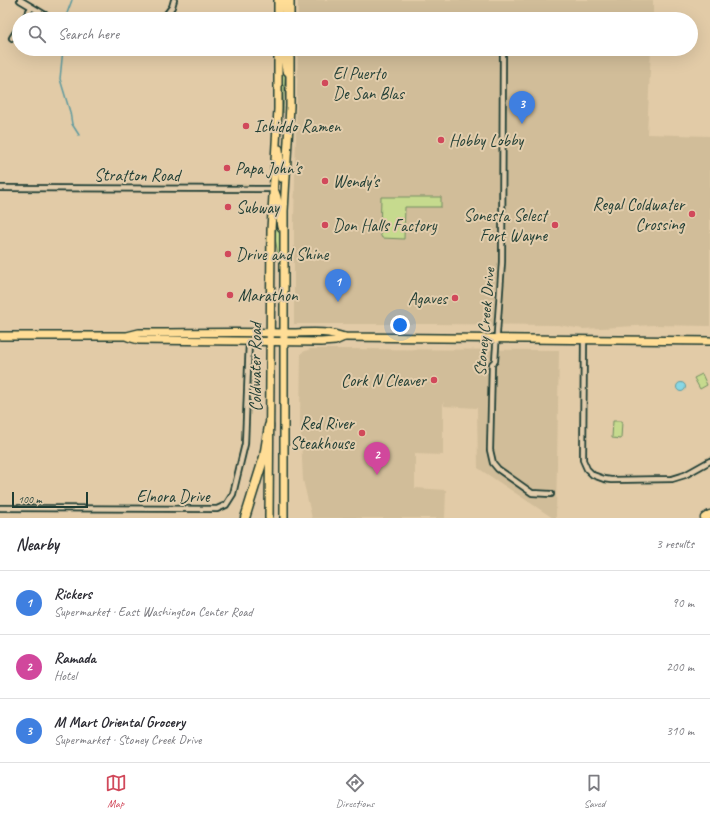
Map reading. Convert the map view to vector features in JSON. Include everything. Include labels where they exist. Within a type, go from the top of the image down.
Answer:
[{"type":"highway","points":[[245,518],[264,457],[269,426]]},
{"type":"highway","points":[[705,518],[710,515]]},
{"type":"main road","points":[[278,0],[278,12]]},
{"type":"main road","points":[[284,0],[285,12]]},
{"type":"main road","points":[[290,0],[290,12]]},
{"type":"main road","name":"Coldwater Road","points":[[270,518],[270,332],[278,56]]},
{"type":"main road","points":[[283,56],[286,70],[290,74]]},
{"type":"main road","name":"Coldwater Road","points":[[284,518],[284,236],[290,56]]},
{"type":"main road","points":[[276,143],[279,147],[282,184],[285,189]]},
{"type":"main road","points":[[273,189],[278,198],[278,211],[284,236]]},
{"type":"main road","points":[[0,336],[127,336],[139,333],[285,332],[336,334],[344,337],[710,341]]},
{"type":"main road","points":[[127,336],[139,340],[270,342],[322,342],[335,341],[344,337]]},
{"type":"street","points":[[20,0],[39,12]]},
{"type":"street","points":[[168,12],[172,7],[174,0]]},
{"type":"street","points":[[28,12],[31,8]]},
{"type":"street","name":"Stoney Creek Drive","points":[[503,56],[504,116],[502,262],[495,361],[492,364],[490,450],[493,463],[498,469],[532,492],[551,494]]},
{"type":"street","name":"Stratton Road","points":[[0,188],[273,189]]},
{"type":"street","points":[[584,340],[583,460],[590,472],[604,479],[663,480],[685,475],[710,461]]},
{"type":"street","name":"Elnora Drive","points":[[0,508],[217,509],[226,505],[233,494],[247,433],[249,341]]},
{"type":"shaded area","points":[[298,0],[653,0],[653,12],[298,12]]},
{"type":"shaded area","points":[[298,56],[651,56],[647,134],[710,136],[710,326],[653,325],[583,329],[558,325],[294,324],[294,220]]},
{"type":"shaded area","points":[[310,349],[559,350],[556,518],[553,518],[478,468],[477,408],[444,406],[443,401],[443,455],[415,454],[415,488],[446,490],[445,518],[312,518],[303,480],[300,418],[301,353]]},
{"type":"green space","points":[[281,56],[285,76],[283,113],[281,102]]},
{"type":"green space","points":[[381,197],[441,197],[441,207],[405,207],[404,239],[382,238],[380,234]]},
{"type":"green space","points":[[277,215],[280,237],[280,265],[275,238]]},
{"type":"green space","points":[[702,374],[707,385],[700,389],[694,378]]},
{"type":"green space","points":[[613,421],[622,421],[621,439],[612,438]]},
{"type":"water","points":[[679,383],[683,383],[685,387],[683,391],[679,391],[677,389],[677,385]]},
{"type":"waterway","points":[[68,12],[72,0]]},
{"type":"waterway","points":[[62,56],[60,79],[72,124],[79,135]]},
{"type":"place","name":"El Puerto De San Blas","points":[[325,83]]},
{"type":"place","name":"M Mart Oriental Grocery","points":[[522,124]]},
{"type":"place","name":"Ichiddo Ramen","points":[[246,126]]},
{"type":"place","name":"Hobby Lobby","points":[[441,140]]},
{"type":"place","name":"Papa John's","points":[[227,168]]},
{"type":"place","name":"Wendy's","points":[[325,181]]},
{"type":"place","name":"Subway","points":[[228,207]]},
{"type":"place","name":"Regal Coldwater Crossing","points":[[692,214]]},
{"type":"place","name":"Don Halls Factory","points":[[325,225]]},
{"type":"place","name":"Sonesta Select Fort Wayne","points":[[555,225]]},
{"type":"place","name":"Drive and Shine","points":[[228,254]]},
{"type":"place","name":"Marathon","points":[[230,295]]},
{"type":"place","name":"Agaves","points":[[455,298]]},
{"type":"place","name":"Rickers","points":[[338,302]]},
{"type":"place","name":"Cork N Cleaver","points":[[434,380]]},
{"type":"place","name":"Red River Steakhouse","points":[[362,433]]},
{"type":"place","name":"Ramada","points":[[377,475]]}]
